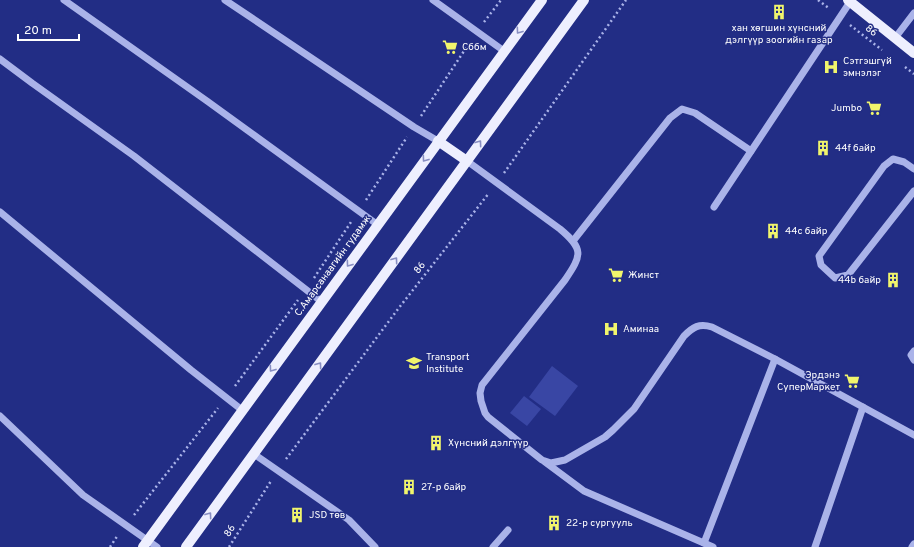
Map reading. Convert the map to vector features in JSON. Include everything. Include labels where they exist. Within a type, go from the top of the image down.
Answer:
[{"type":"main road","name":"С.Амарсанаагийн гудамж","points":[[146,544],[242,410],[542,0]]},
{"type":"main road","points":[[186,547],[584,0]]},
{"type":"main road","points":[[849,1],[914,53]]},
{"type":"main road","points":[[438,141],[467,161]]},
{"type":"street","points":[[64,0],[214,106],[378,225]]},
{"type":"street","points":[[225,0],[438,141]]},
{"type":"street","points":[[433,0],[504,51]]},
{"type":"street","points":[[714,207],[840,17],[849,1]]},
{"type":"street","points":[[895,38],[914,13]]},
{"type":"street","points":[[0,59],[38,88],[134,156],[322,302]]},
{"type":"street","points":[[573,241],[670,118],[682,109],[696,113],[751,150]]},
{"type":"street","points":[[914,169],[904,162],[893,159],[884,166],[819,256],[821,265],[835,278],[848,275],[914,191]]},
{"type":"street","points":[[467,161],[560,229],[573,241],[579,253],[575,265],[565,280],[482,385],[480,393],[483,407],[488,417],[584,492],[713,547]]},
{"type":"street","points":[[0,212],[185,366],[242,410]]},
{"type":"street","points":[[542,460],[551,463],[564,460],[605,437],[634,410],[684,336],[691,329],[704,325],[712,327],[775,359],[914,435]]},
{"type":"street","points":[[914,351],[911,355],[914,360]]},
{"type":"street","points":[[704,543],[775,359]]},
{"type":"street","points":[[815,547],[863,407]]},
{"type":"street","points":[[0,416],[83,495],[146,544],[158,547]]},
{"type":"street","points":[[254,454],[350,520],[375,547]]},
{"type":"street","points":[[493,547],[508,530]]},
{"type":"path","name":"86","points":[[229,547],[278,471],[398,309],[497,183],[626,0]]},
{"type":"path","name":"86","points":[[818,0],[883,50]]},
{"type":"path","points":[[902,64],[914,74]]},
{"type":"shaded area","points":[[552,366],[578,386],[555,416],[529,397]]},
{"type":"shaded area","points":[[524,396],[541,409],[527,426],[510,413]]},
{"type":"place","name":"хан хөгшин хүнсний дэлгүүр зоогийн газар","points":[[779,12]]},
{"type":"place","name":"Сббм","points":[[450,47]]},
{"type":"place","name":"Сэтгэшгүй эмнэлэг","points":[[831,67]]},
{"type":"place","name":"Jumbo","points":[[874,108]]},
{"type":"place","name":"44f байр","points":[[823,148]]},
{"type":"place","name":"44c байр","points":[[773,231]]},
{"type":"place","name":"Жинст","points":[[616,275]]},
{"type":"place","name":"44b байр","points":[[893,280]]},
{"type":"place","name":"Аминаа","points":[[611,329]]},
{"type":"place","name":"Transport Institute","points":[[414,363]]},
{"type":"place","name":"Эрдэнэ СуперМаркет","points":[[852,381]]},
{"type":"place","name":"Хүнсний дэлгүүр","points":[[436,443]]},
{"type":"place","name":"27-р байр","points":[[409,487]]},
{"type":"place","name":"JSD төв","points":[[297,515]]},
{"type":"place","name":"22-р сургууль","points":[[554,523]]}]
